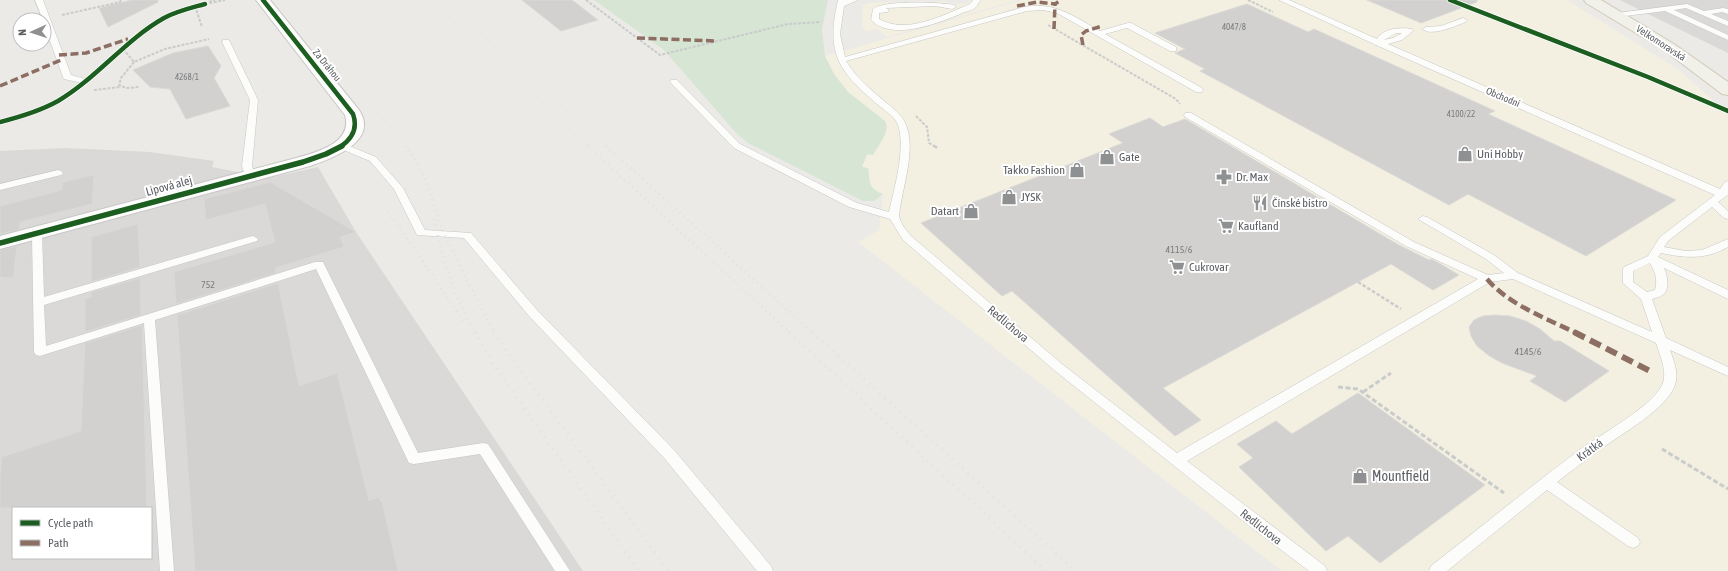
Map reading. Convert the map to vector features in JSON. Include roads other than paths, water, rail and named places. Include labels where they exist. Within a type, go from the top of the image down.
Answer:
[{"type":"main road","name":"Velkomoravská","points":[[1591,0],[1669,47],[1728,90]]},
{"type":"street","name":"Za Dráhou","points":[[262,0],[353,114],[356,126],[354,133],[342,146]]},
{"type":"street","name":"Lipová alej","points":[[0,244],[303,162],[321,156],[342,146]]},
{"type":"lane","points":[[39,0],[67,77],[82,81]]},
{"type":"lane","points":[[674,82],[737,146],[853,205],[894,217],[905,144],[903,126],[893,114],[853,78],[841,60],[836,41],[836,24],[841,2],[854,0]]},
{"type":"lane","points":[[964,9],[935,4],[881,6],[876,11],[874,17],[878,23],[884,26],[900,28],[911,26],[964,9],[973,6],[977,0]]},
{"type":"lane","name":"Obchodní","points":[[1283,0],[1725,193]]},
{"type":"lane","points":[[1673,0],[1728,24]]},
{"type":"lane","points":[[1617,15],[1687,6]]},
{"type":"lane","points":[[935,8],[952,7]]},
{"type":"lane","points":[[841,60],[1035,8],[1059,11],[1101,33],[1199,90]]},
{"type":"lane","points":[[1666,9],[1728,38]]},
{"type":"lane","points":[[876,11],[885,10]]},
{"type":"lane","points":[[1703,13],[1723,10],[1728,12]]},
{"type":"lane","points":[[1426,29],[1442,28],[1464,20]]},
{"type":"lane","points":[[1101,33],[1128,25],[1173,49]]},
{"type":"lane","points":[[226,42],[254,100],[247,166],[250,176]]},
{"type":"lane","points":[[1188,115],[1410,244],[1487,279]]},
{"type":"lane","points":[[342,146],[373,159],[398,188],[421,233],[467,235],[533,313],[670,454],[766,571]]},
{"type":"lane","points":[[0,188],[58,173]]},
{"type":"lane","points":[[1655,253],[1662,275],[1661,288],[1660,292],[1646,297],[1628,283],[1628,269],[1655,253],[1664,239],[1725,193],[1728,184]]},
{"type":"lane","points":[[1712,202],[1728,216]]},
{"type":"lane","name":"Redlichova","points":[[894,217],[900,229],[907,238],[1058,367],[1257,524],[1320,571]]},
{"type":"lane","points":[[1423,219],[1490,257],[1514,275],[1559,294],[1728,372]]},
{"type":"lane","points":[[37,234],[40,352],[319,264],[414,459],[483,448],[563,571]]},
{"type":"lane","points":[[38,303],[253,239]]},
{"type":"lane","points":[[1655,253],[1685,255],[1709,252],[1728,242]]},
{"type":"lane","points":[[1655,253],[1728,295]]},
{"type":"lane","points":[[1177,460],[1487,279],[1514,275]]},
{"type":"lane","name":"Krátká","points":[[1436,571],[1589,450],[1657,402],[1666,390],[1670,380],[1670,369],[1646,297]]},
{"type":"lane","points":[[149,317],[166,571]]},
{"type":"lane","points":[[1548,482],[1633,542]]},
{"type":"railway","points":[[287,0],[406,147]]},
{"type":"railway","points":[[431,0],[589,147]]},
{"type":"railway","points":[[445,0],[607,147]]},
{"type":"railway","points":[[405,146],[414,157],[426,180],[444,234],[494,333]]},
{"type":"railway","points":[[588,146],[790,333]]},
{"type":"railway","points":[[606,146],[813,333]]},
{"type":"railway","points":[[388,211],[464,322]]},
{"type":"railway","points":[[434,219],[450,278],[461,306],[475,333]]},
{"type":"railway","points":[[475,332],[493,364],[639,571]]},
{"type":"railway","points":[[493,332],[668,571]]},
{"type":"railway","points":[[789,332],[1046,571]]},
{"type":"railway","points":[[812,332],[1075,571]]},
{"type":"place","name":"Uni Hobby","points":[[1465,154]]},
{"type":"place","name":"Gate","points":[[1107,157]]},
{"type":"place","name":"Takko Fashion","points":[[1077,170]]},
{"type":"place","name":"Dr. Max","points":[[1224,177]]},
{"type":"place","name":"JYSK","points":[[1009,197]]},
{"type":"place","name":"Čínské bistro","points":[[1260,203]]},
{"type":"place","name":"Datart","points":[[971,211]]},
{"type":"place","name":"Kaufland","points":[[1226,226]]},
{"type":"place","name":"Cukrovar","points":[[1177,267]]},
{"type":"place","name":"Mountfield","points":[[1360,476]]}]
